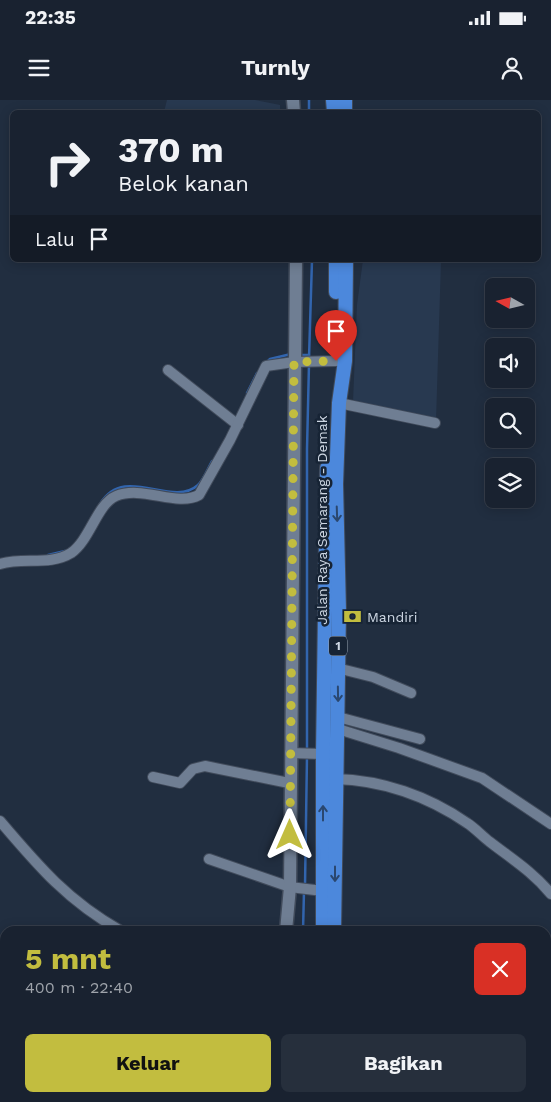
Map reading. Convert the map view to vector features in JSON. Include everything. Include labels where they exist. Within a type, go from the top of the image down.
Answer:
[{"type":"highway","name":"Jalan Raya Semarang - Demak","points":[[333,926],[329,841],[321,754],[327,488],[336,262]]},
{"type":"highway","name":"Jalan Raya Semarang - Demak","points":[[331,926],[320,891],[329,841],[338,723],[339,611],[336,484],[339,403],[345,361],[346,262]]},
{"type":"street","points":[[287,926],[291,887],[290,783],[292,753],[296,262]]},
{"type":"street","points":[[0,564],[14,561],[52,560],[71,553],[77,549],[107,501],[116,496],[143,493],[184,499],[199,495],[238,424],[266,366],[295,362],[332,362]]},
{"type":"street","points":[[168,370],[238,424]]},
{"type":"street","points":[[339,403],[436,424]]},
{"type":"street","points":[[337,668],[373,676],[411,693]]},
{"type":"street","points":[[338,723],[420,739]]},
{"type":"street","points":[[338,723],[399,748],[482,778],[551,824]]},
{"type":"street","points":[[292,753],[321,754]]},
{"type":"street","points":[[153,777],[180,783],[194,769],[205,766],[290,783]]},
{"type":"street","points":[[335,779],[360,779],[396,788],[450,813],[467,823],[536,876],[551,894]]},
{"type":"street","points":[[0,821],[36,863],[78,904],[114,926]]},
{"type":"street","points":[[209,860],[291,887],[320,891]]},
{"type":"shaded area","points":[[167,100],[255,100],[280,105],[280,110],[164,110]]},
{"type":"shaded area","points":[[363,262],[441,262],[436,420],[353,402],[357,305]]},
{"type":"waterway","points":[[309,100],[309,110]]},
{"type":"waterway","points":[[309,358],[312,262]]},
{"type":"waterway","points":[[267,362],[270,359],[291,354]]},
{"type":"waterway","points":[[302,355],[309,355]]},
{"type":"waterway","points":[[307,751],[307,449],[309,364]]},
{"type":"waterway","points":[[247,393],[257,373]]},
{"type":"waterway","points":[[100,504],[110,492],[122,487],[135,486],[162,491],[187,491],[200,483],[212,461]]},
{"type":"waterway","points":[[48,555],[65,551]]},
{"type":"waterway","points":[[305,886],[307,756]]},
{"type":"waterway","points":[[303,926],[304,891]]},
{"type":"place","name":"Mandiri","points":[[353,617]]},
{"type":"route","points":[[290,835],[294,362],[328,363],[336,361]]}]
